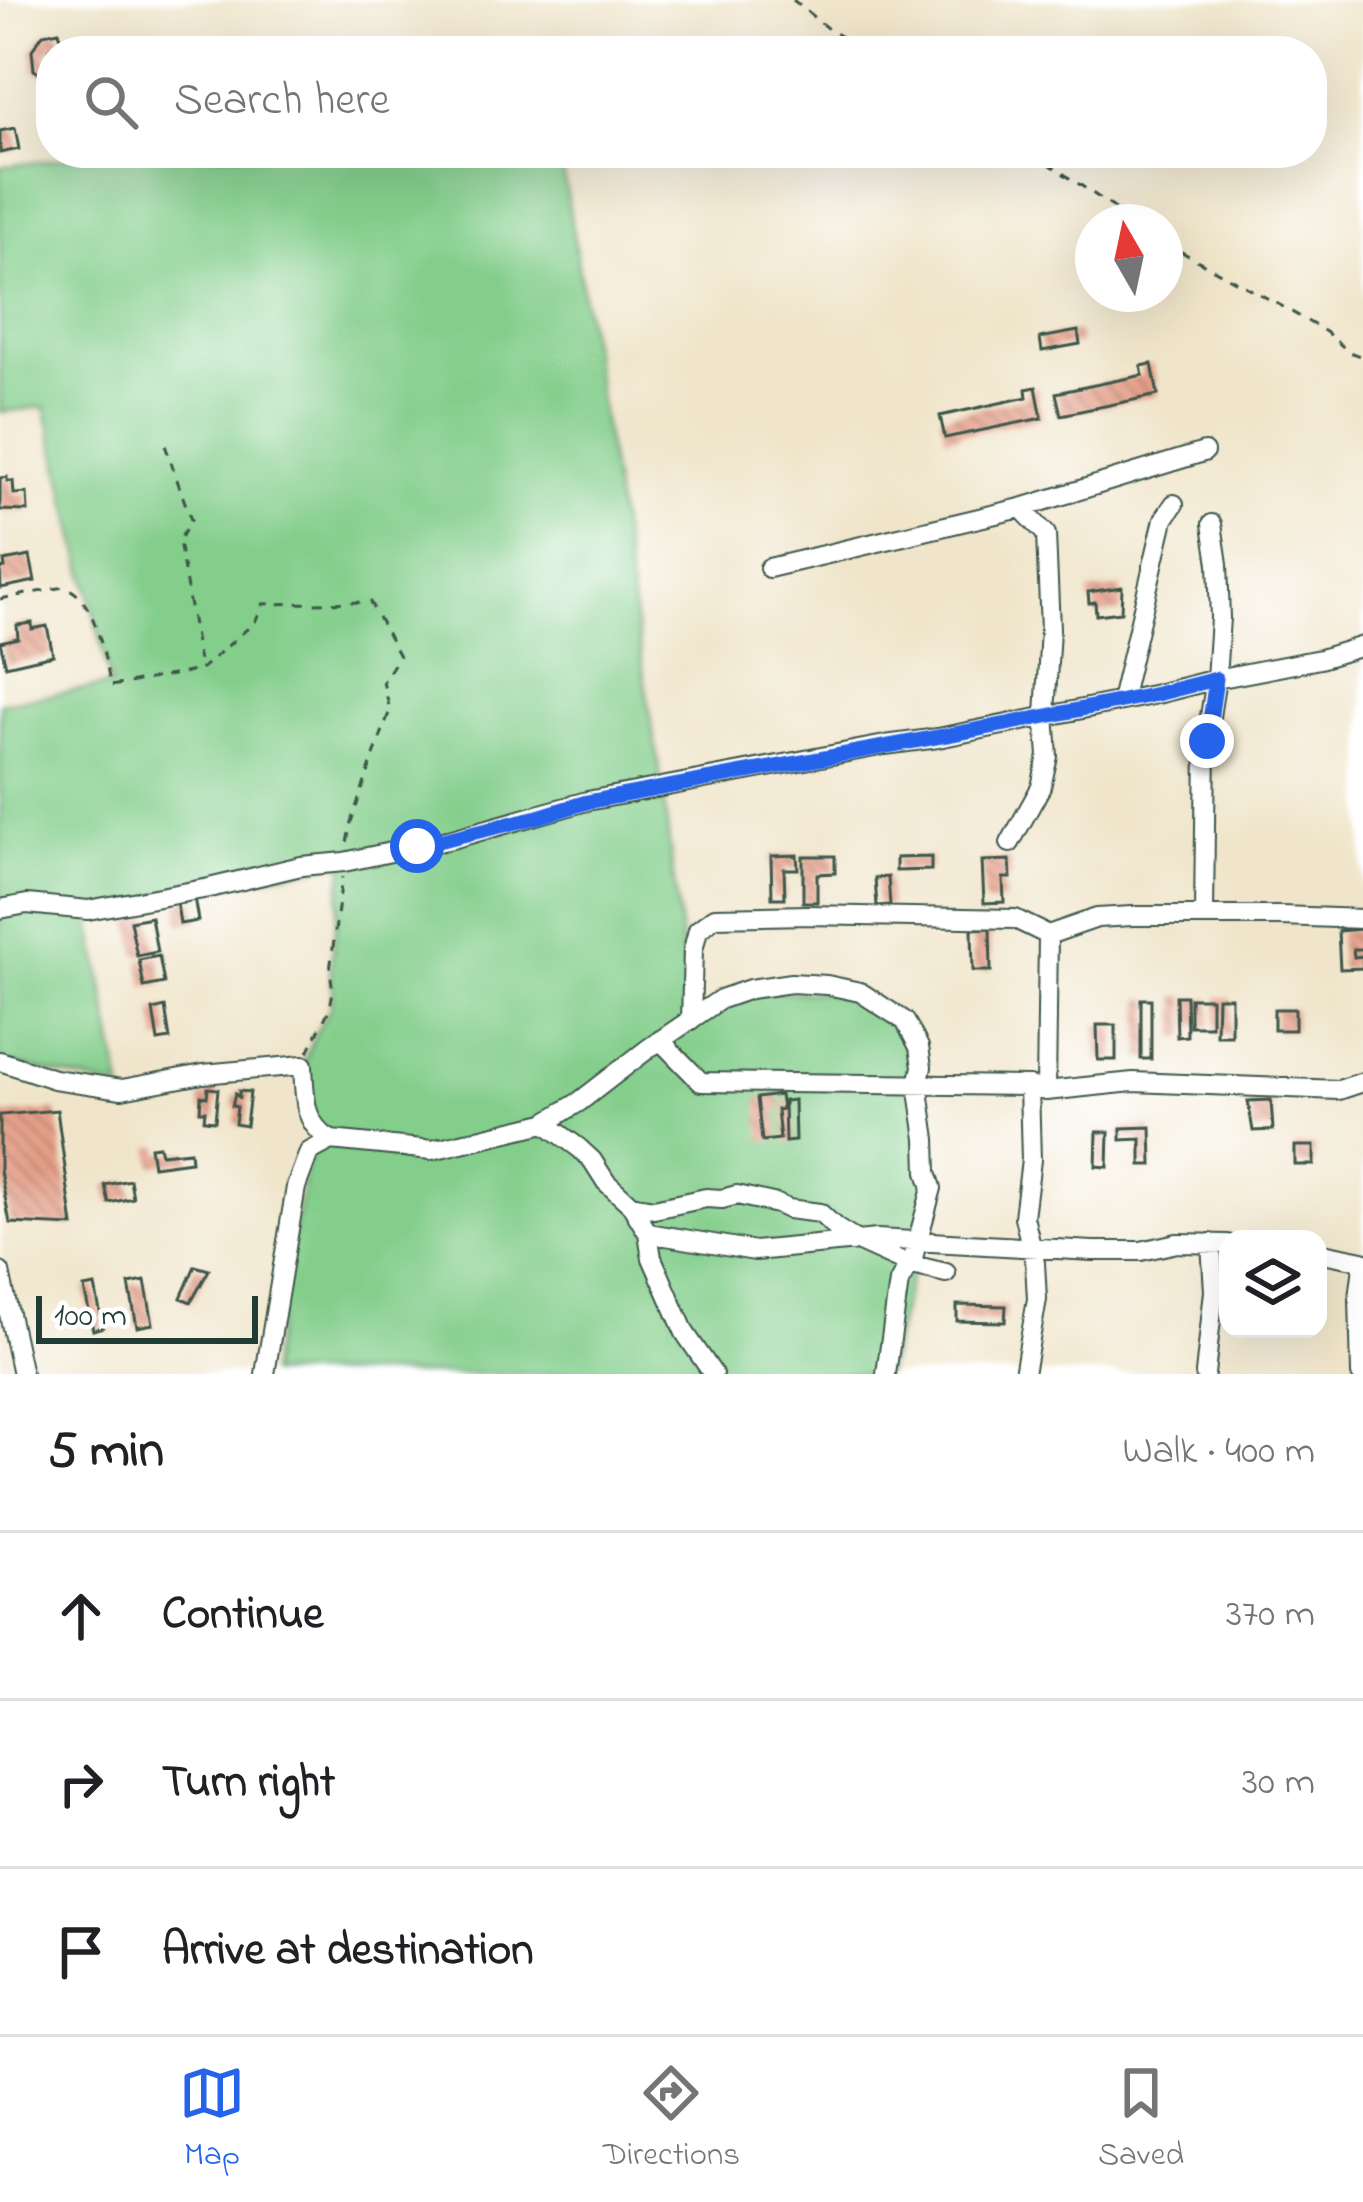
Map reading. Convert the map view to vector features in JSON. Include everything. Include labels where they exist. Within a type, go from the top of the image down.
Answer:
[{"type":"street","points":[[769,568],[1021,508],[1204,452]]},
{"type":"street","points":[[1121,701],[1164,519],[1174,504]]},
{"type":"street","points":[[1010,843],[1041,787],[1048,756],[1046,534],[1021,508]]},
{"type":"street","points":[[1204,916],[1207,741],[1220,617],[1212,524]]},
{"type":"street","points":[[0,909],[26,904],[88,910],[301,866],[344,862],[587,802],[938,738],[1320,659],[1363,646]]},
{"type":"street","points":[[691,1020],[693,950],[698,930],[715,917],[1015,919],[1048,935],[1097,918],[1363,920]]},
{"type":"street","points":[[1024,1374],[1037,1299],[1024,1216],[1048,935]]},
{"type":"street","points":[[0,1061],[54,1078],[122,1089],[203,1074],[303,1065],[308,1118],[318,1133],[331,1140],[432,1150],[545,1123],[721,999],[750,988],[791,983],[860,992],[905,1021],[919,1047],[918,1084],[932,1188],[913,1258],[898,1282],[886,1374]]},
{"type":"street","points":[[660,1040],[701,1082],[1038,1089],[1133,1082],[1340,1090],[1363,1082]]},
{"type":"street","points":[[545,1123],[580,1148],[631,1205],[648,1233],[652,1258],[678,1319],[713,1374]]},
{"type":"street","points":[[266,1374],[296,1187],[309,1152],[331,1140]]},
{"type":"street","points":[[631,1205],[654,1209],[737,1195],[820,1213],[857,1241],[908,1264],[946,1273]]},
{"type":"street","points":[[648,1233],[755,1251],[877,1239],[1093,1251],[1219,1244],[1205,1374]]},
{"type":"street","points":[[1327,1254],[1363,1264],[1361,1374]]},
{"type":"street","points":[[0,1272],[22,1374]]},
{"type":"path","points":[[793,0],[840,36]]},
{"type":"path","points":[[1055,168],[1108,204]]},
{"type":"path","points":[[1183,253],[1363,357]]},
{"type":"path","points":[[165,446],[191,520],[179,541],[200,670]]},
{"type":"path","points":[[0,599],[64,586],[74,590],[93,616],[111,686],[200,670],[255,622],[263,604],[370,602],[399,656],[383,682],[390,710],[351,822],[330,971],[330,1008],[303,1065]]},
{"type":"green space","points":[[36,162],[36,168],[562,168],[662,787],[691,1019],[741,992],[860,992],[919,1047],[932,1188],[886,1374],[268,1374],[309,1152],[330,1140],[308,1118],[303,1065],[330,1008],[344,862],[89,911],[122,1089],[0,1061],[0,703],[111,685],[45,407],[0,412],[0,167]]},
{"type":"building","points":[[15,128],[19,149],[0,153],[0,131]]},
{"type":"building","points":[[1078,331],[1080,344],[1042,351],[1040,338]]},
{"type":"building","points":[[1152,364],[1158,395],[1061,415],[1056,393],[1143,375],[1141,366]]},
{"type":"building","points":[[1036,387],[1042,418],[945,438],[940,416],[1027,397],[1026,389]]},
{"type":"building","points":[[0,478],[13,481],[14,494],[27,493],[28,511],[0,510]]},
{"type":"building","points":[[30,556],[35,581],[1,588],[4,561]]},
{"type":"building","points":[[1122,587],[1121,612],[1096,615],[1088,592]]},
{"type":"building","points":[[32,623],[32,629],[47,626],[53,655],[6,666],[0,642],[18,638],[17,625]]},
{"type":"building","points":[[797,855],[798,869],[784,869],[785,898],[772,898],[771,856]]},
{"type":"building","points":[[803,856],[835,856],[835,873],[817,874],[817,902],[803,902]]},
{"type":"building","points":[[931,857],[931,870],[896,871],[896,858]]},
{"type":"building","points":[[1010,860],[1011,878],[1003,878],[1004,902],[984,903],[982,861]]},
{"type":"building","points":[[888,877],[890,905],[877,906],[875,878]]},
{"type":"building","points":[[194,897],[198,921],[180,924],[177,904],[183,903],[182,898]]},
{"type":"building","points":[[151,917],[157,952],[137,956],[130,921]]},
{"type":"building","points":[[990,928],[991,971],[973,971],[972,929]]},
{"type":"building","points":[[1363,929],[1363,949],[1353,949],[1354,957],[1363,956],[1363,968],[1340,969],[1338,931]]},
{"type":"building","points":[[159,956],[164,983],[144,987],[139,960]]},
{"type":"building","points":[[1176,996],[1186,996],[1187,1036],[1177,1037]]},
{"type":"building","points":[[1217,997],[1231,997],[1231,1035],[1216,1035]]},
{"type":"building","points":[[1190,998],[1211,998],[1211,1026],[1190,1026]]},
{"type":"building","points":[[1141,999],[1151,999],[1151,1059],[1141,1059]]},
{"type":"building","points":[[165,1007],[170,1039],[158,1041],[153,1010]]},
{"type":"building","points":[[1274,1009],[1295,1009],[1295,1030],[1274,1030]]},
{"type":"building","points":[[1097,1025],[1116,1025],[1116,1060],[1098,1060]]},
{"type":"building","points":[[208,1088],[218,1089],[215,1121],[204,1120],[205,1111],[200,1111],[201,1096],[207,1097]]},
{"type":"building","points":[[239,1091],[250,1092],[246,1126],[235,1124],[237,1107],[232,1106]]},
{"type":"building","points":[[780,1095],[780,1139],[762,1141],[757,1098]]},
{"type":"building","points":[[794,1100],[795,1141],[785,1142],[784,1101]]},
{"type":"building","points":[[1271,1100],[1273,1130],[1253,1131],[1248,1101]]},
{"type":"building","points":[[57,1110],[73,1226],[10,1223],[0,1171],[0,1115]]},
{"type":"building","points":[[1151,1127],[1152,1165],[1141,1165],[1141,1139],[1121,1140],[1121,1128]]},
{"type":"building","points":[[1097,1132],[1109,1132],[1108,1167],[1096,1166]]},
{"type":"building","points":[[159,1146],[161,1154],[190,1151],[191,1161],[153,1166],[150,1147]]},
{"type":"building","points":[[1295,1146],[1314,1146],[1314,1165],[1295,1165]]},
{"type":"building","points":[[130,1180],[133,1198],[109,1203],[105,1185]]},
{"type":"building","points":[[195,1266],[209,1270],[191,1302],[181,1298]]},
{"type":"building","points":[[145,1281],[153,1324],[137,1327],[129,1284]]},
{"type":"building","points":[[95,1286],[103,1327],[93,1330],[84,1288]]},
{"type":"building","points":[[957,1305],[1006,1306],[1005,1322],[957,1321]]},
{"type":"route","points":[[417,846],[587,802],[938,738],[1216,679],[1207,741]]}]
